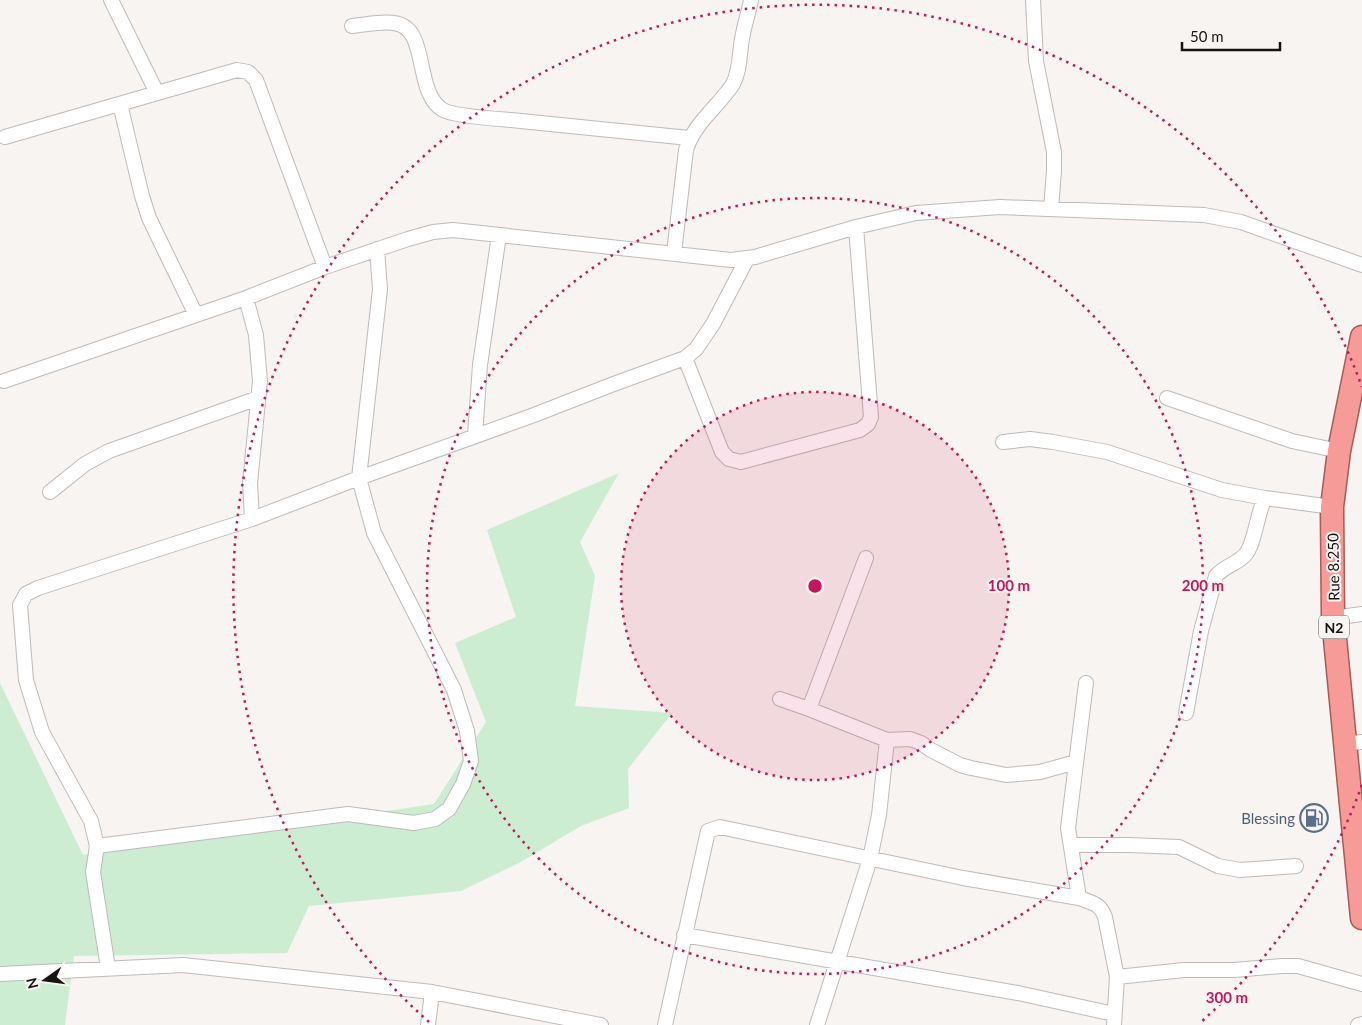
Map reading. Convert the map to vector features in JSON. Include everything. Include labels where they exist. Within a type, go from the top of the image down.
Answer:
[{"type":"highway","name":"Rue 8.250","points":[[1362,337],[1355,399],[1339,451],[1332,507],[1333,618],[1354,743],[1362,918]]},
{"type":"street","points":[[111,0],[157,93]]},
{"type":"street","points":[[674,254],[689,138],[732,84],[737,73],[742,35],[752,0]]},
{"type":"street","points":[[1033,0],[1036,61],[1054,152],[1051,209]]},
{"type":"street","points":[[352,26],[394,22],[406,27],[415,37],[426,87],[435,103],[445,111],[484,117],[689,138]]},
{"type":"street","points":[[5,137],[237,70],[248,72],[256,80],[325,267]]},
{"type":"street","points":[[120,104],[149,218],[196,315]]},
{"type":"street","points":[[4,380],[246,298],[325,267],[378,249],[433,232],[453,230],[731,260],[746,259],[856,227],[916,213],[1000,207],[1204,216],[1242,222],[1362,265]]},
{"type":"street","points":[[685,358],[722,452],[729,459],[742,462],[860,430],[868,424],[871,418],[856,227]]},
{"type":"street","points":[[475,435],[480,365],[499,235]]},
{"type":"street","points":[[97,846],[348,814],[414,823],[435,819],[449,809],[463,784],[471,761],[467,731],[454,690],[374,533],[359,478],[380,289],[378,249]]},
{"type":"street","points":[[108,968],[93,872],[97,846],[91,821],[42,732],[26,680],[20,605],[26,594],[38,588],[252,519],[685,358],[696,349],[713,324],[746,259]]},
{"type":"street","points":[[246,298],[256,335],[260,381],[250,484],[252,519]]},
{"type":"street","points":[[50,492],[85,464],[109,451],[258,398]]},
{"type":"street","points":[[1167,398],[1292,441],[1339,451]]},
{"type":"street","points":[[1003,442],[1030,439],[1107,452],[1222,490],[1332,507]]},
{"type":"street","points":[[1186,713],[1201,631],[1216,576],[1220,570],[1246,554],[1254,534],[1259,510],[1265,498]]},
{"type":"street","points":[[809,709],[866,558]]},
{"type":"street","points":[[1333,618],[1362,614]]},
{"type":"street","points":[[1079,898],[1068,828],[1086,683]]},
{"type":"street","points":[[780,699],[887,740],[910,739],[921,743],[960,765],[1006,775],[1040,772],[1076,762]]},
{"type":"street","points":[[817,1025],[870,859],[879,815],[887,740]]},
{"type":"street","points":[[666,1025],[684,935],[708,830],[720,827],[870,859],[1079,898],[1095,904],[1102,908],[1117,977],[1114,1019],[1018,993],[684,935]]},
{"type":"street","points":[[1071,845],[1179,847],[1218,866],[1240,870],[1296,866]]},
{"type":"street","points":[[0,974],[183,965],[235,969],[432,992],[601,1025]]},
{"type":"street","points":[[1117,977],[1184,970],[1234,970],[1298,966],[1362,984]]},
{"type":"street","points":[[428,1025],[432,992]]},
{"type":"street","points":[[1358,1025],[1362,1024]]},
{"type":"green space","points":[[619,473],[580,542],[595,576],[575,706],[672,713],[628,769],[629,808],[581,826],[519,863],[461,891],[309,906],[287,953],[74,956],[65,1025],[0,1025],[0,683],[83,855],[434,804],[486,722],[455,643],[516,617],[487,530]]},
{"type":"place","name":"Blessing","points":[[1314,818]]}]
